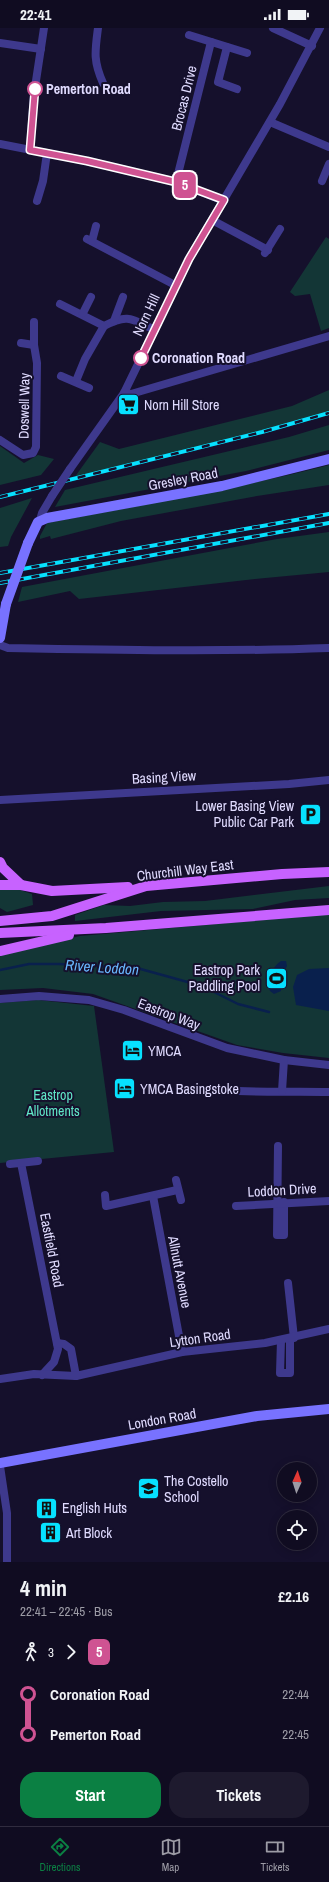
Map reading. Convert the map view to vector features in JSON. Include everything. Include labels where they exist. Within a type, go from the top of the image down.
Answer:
[{"type":"main road","points":[[0,862],[3,868],[21,885]]},
{"type":"main road","name":"Churchill Way East","points":[[0,921],[52,916],[146,886],[180,882],[329,872]]},
{"type":"main road","points":[[0,885],[21,885],[52,891],[146,886]]},
{"type":"main road","points":[[0,933],[106,928],[329,910]]},
{"type":"main road","points":[[1,951],[106,928]]},
{"type":"street","points":[[30,150],[34,94],[44,28]]},
{"type":"street","points":[[98,28],[96,67],[103,83]]},
{"type":"street","points":[[273,28],[312,46]]},
{"type":"street","name":"Norn Hill","points":[[0,638],[6,604],[35,526],[70,468],[124,393],[175,285],[270,122],[312,46],[320,28]]},
{"type":"street","points":[[189,35],[247,54]]},
{"type":"street","name":"Brocas Drive","points":[[176,182],[211,42]]},
{"type":"street","points":[[0,43],[41,49]]},
{"type":"street","points":[[227,48],[218,82],[237,89]]},
{"type":"street","points":[[270,122],[329,147]]},
{"type":"street","points":[[0,144],[176,182],[224,200]]},
{"type":"street","points":[[37,201],[43,181],[47,153]]},
{"type":"street","points":[[322,181],[329,164]]},
{"type":"street","points":[[212,220],[266,252],[280,229]]},
{"type":"street","points":[[96,226],[89,240],[175,285]]},
{"type":"street","points":[[83,314],[90,297]]},
{"type":"street","points":[[114,321],[123,298]]},
{"type":"street","points":[[60,304],[83,314],[104,326]]},
{"type":"street","points":[[76,381],[85,359],[104,326],[123,318],[134,319],[155,330]]},
{"type":"street","name":"Doswell Way","points":[[0,440],[23,456],[32,454],[35,451],[37,363],[34,345],[34,322]]},
{"type":"street","points":[[124,393],[131,394],[329,336]]},
{"type":"street","points":[[21,343],[34,345]]},
{"type":"street","points":[[61,376],[76,381],[89,388]]},
{"type":"street","name":"Gresley Road","points":[[40,520],[222,486],[329,459]]},
{"type":"street","points":[[0,645],[8,648],[136,651],[329,648]]},
{"type":"street","name":"Basing View","points":[[0,800],[290,784],[329,780]]},
{"type":"street","name":"Eastrop Way","points":[[0,999],[39,996],[89,1000],[124,1010],[227,1048],[284,1060],[329,1065]]},
{"type":"street","points":[[282,1091],[284,1060]]},
{"type":"street","points":[[224,1090],[246,1092],[329,1092]]},
{"type":"street","points":[[278,1146],[281,1202]]},
{"type":"street","points":[[10,1164],[38,1161]]},
{"type":"street","name":"Eastfield Road","points":[[21,1162],[57,1343],[56,1358],[42,1375]]},
{"type":"street","points":[[176,1180],[177,1190],[181,1200]]},
{"type":"street","points":[[105,1195],[106,1206],[177,1190]]},
{"type":"street","name":"Allnutt Avenue","points":[[153,1196],[182,1352]]},
{"type":"street","name":"Loddon Drive","points":[[236,1206],[281,1202],[329,1201]]},
{"type":"street","points":[[281,1340],[280,1373],[290,1373],[292,1338],[288,1283]]},
{"type":"street","name":"Lytton Road","points":[[76,1376],[182,1352],[281,1340],[329,1329]]},
{"type":"street","points":[[0,1379],[34,1374],[76,1376],[71,1349],[64,1344],[57,1343]]},
{"type":"street","name":"London Road","points":[[0,1463],[257,1416],[329,1409]]},
{"type":"street","points":[[0,1466],[7,1513],[7,1562]]},
{"type":"green space","points":[[326,237],[329,239],[329,328],[321,331],[310,294],[295,296],[290,292]]},
{"type":"green space","points":[[329,390],[329,413],[262,432],[74,478],[100,442],[119,449],[292,406]]},
{"type":"green space","points":[[329,425],[329,450],[246,471],[55,507],[65,490],[289,437]]},
{"type":"green space","points":[[0,446],[24,463],[38,455],[54,459],[41,475],[0,485]]},
{"type":"green space","points":[[329,465],[329,485],[257,496],[121,521],[51,539],[50,536],[40,539],[40,536],[47,523],[224,489]]},
{"type":"green space","points":[[32,498],[11,537],[8,546],[0,547],[0,508]]},
{"type":"green space","points":[[329,532],[329,572],[79,599],[70,591],[18,602],[22,587],[277,539]]},
{"type":"green space","points":[[5,885],[32,894],[33,905],[7,912],[0,908],[0,887]]},
{"type":"green space","points":[[329,886],[329,898],[295,900],[253,909],[161,911],[75,921],[75,915],[104,905],[130,906],[163,902],[205,901]]},
{"type":"green space","points":[[329,914],[329,1058],[283,1053],[237,1045],[93,994],[43,988],[0,990],[0,954],[80,936]]},
{"type":"green space","name":"Eastrop Allotments","points":[[38,1000],[94,1006],[114,1152],[0,1163],[0,1003]]},
{"type":"water","name":"Eastrop Park Paddling Pool","points":[[281,961],[286,961],[287,966],[281,977],[281,991],[274,994],[270,991],[269,978],[275,967]]},
{"type":"water","points":[[329,968],[329,1011],[296,1005],[293,987],[297,975],[309,969]]},
{"type":"waterway","name":"River Loddon","points":[[0,970],[29,964],[137,968],[202,986],[238,1004],[269,1012]]},
{"type":"railway","points":[[0,497],[262,432],[329,413]]},
{"type":"railway","points":[[0,573],[329,514]]},
{"type":"railway","points":[[0,583],[329,523]]},
{"type":"bus line","name":"5","points":[[35,89],[30,150],[87,161],[176,182],[224,200],[175,285],[141,358]]},
{"type":"place","name":"Pemerton Road","points":[[35,89]]},
{"type":"place","name":"Coronation Road","points":[[141,358]]},
{"type":"place","name":"Norn Hill Store","points":[[129,405]]},
{"type":"place","name":"Lower Basing View Public Car Park","points":[[310,814]]},
{"type":"place","name":"Eastrop Park Paddling Pool","points":[[276,978]]},
{"type":"place","name":"YMCA","points":[[132,1051]]},
{"type":"place","name":"YMCA Basingstoke","points":[[125,1089]]},
{"type":"place","name":"The Costello School","points":[[149,1489]]},
{"type":"place","name":"English Huts","points":[[47,1508]]},
{"type":"place","name":"Art Block","points":[[50,1533]]}]
